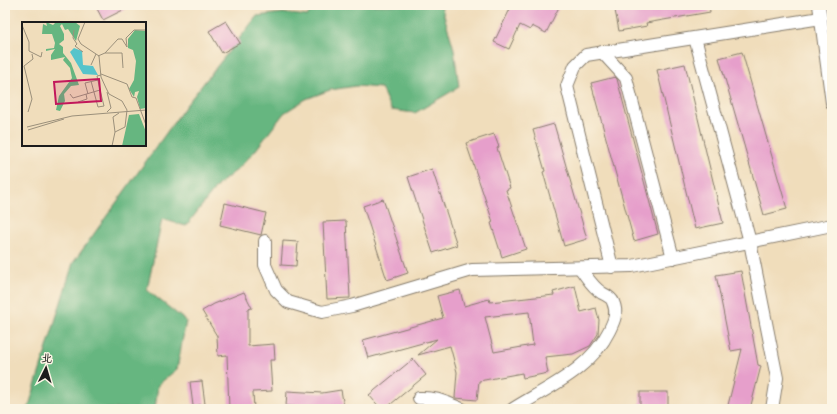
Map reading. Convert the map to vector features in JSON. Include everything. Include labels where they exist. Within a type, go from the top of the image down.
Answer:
[{"type":"street","points":[[819,5],[832,102]]},
{"type":"street","points":[[612,267],[567,86],[575,66],[586,55],[821,18]]},
{"type":"street","points":[[695,38],[750,242],[778,378],[772,409]]},
{"type":"street","points":[[602,52],[626,78],[673,258]]},
{"type":"street","points":[[265,241],[265,265],[276,290],[288,302],[322,312],[352,306],[472,270],[632,266],[832,225]]},
{"type":"street","points":[[513,409],[554,386],[579,368],[604,342],[614,322],[616,309],[613,300],[594,288],[580,268]]},
{"type":"street","points":[[419,398],[444,401],[462,409]]},
{"type":"green space","points":[[315,5],[441,5],[454,49],[459,87],[415,113],[391,110],[381,88],[356,86],[330,90],[306,99],[284,113],[255,151],[238,169],[218,185],[186,226],[162,219],[147,290],[186,321],[177,369],[158,385],[155,409],[28,409],[73,263],[187,104],[257,16],[283,13],[307,16]]},
{"type":"building","points":[[95,5],[133,5],[103,20]]},
{"type":"building","points":[[512,5],[560,5],[546,33],[532,26],[530,30],[520,25],[509,49],[494,42]]},
{"type":"building","points":[[614,5],[709,5],[710,12],[646,23],[647,26],[619,31]]},
{"type":"building","points":[[226,21],[240,43],[222,53],[209,31]]},
{"type":"building","points":[[742,52],[787,209],[764,215],[719,58]]},
{"type":"building","points":[[685,64],[723,223],[695,229],[657,70]]},
{"type":"building","points":[[615,77],[617,79],[658,234],[634,241],[591,83]]},
{"type":"building","points":[[554,124],[587,239],[564,246],[533,130]]},
{"type":"building","points":[[494,134],[510,188],[506,190],[526,249],[502,257],[491,223],[493,222],[466,143]]},
{"type":"building","points":[[432,169],[457,245],[433,253],[408,177]]},
{"type":"building","points":[[383,199],[408,273],[387,280],[363,206]]},
{"type":"building","points":[[225,203],[266,213],[261,235],[220,225]]},
{"type":"building","points":[[346,221],[350,298],[327,299],[323,222]]},
{"type":"building","points":[[283,241],[298,242],[296,266],[281,265]]},
{"type":"building","points":[[741,271],[758,365],[761,366],[750,409],[727,409],[742,349],[731,351],[716,275]]},
{"type":"building","points":[[575,286],[581,312],[596,308],[599,320],[598,334],[590,346],[573,354],[545,357],[548,373],[523,378],[522,373],[479,381],[477,400],[455,398],[457,372],[450,346],[418,355],[437,339],[368,358],[363,340],[443,318],[437,296],[460,290],[464,306],[489,299],[490,302],[554,295],[553,292]],"holes":[[[529,312],[533,345],[494,352],[485,317]]]},
{"type":"building","points":[[244,292],[252,308],[248,309],[248,346],[274,344],[275,360],[270,360],[272,391],[253,392],[254,409],[229,409],[227,355],[218,356],[217,336],[202,311],[214,304]]},
{"type":"building","points":[[413,359],[426,375],[385,409],[381,409],[369,395]]},
{"type":"building","points":[[202,381],[205,404],[193,406],[190,382]]},
{"type":"building","points":[[341,390],[344,407],[333,409],[306,409],[306,407],[286,406],[287,391],[322,393]]},
{"type":"building","points":[[640,392],[668,392],[668,409],[640,409]]}]
